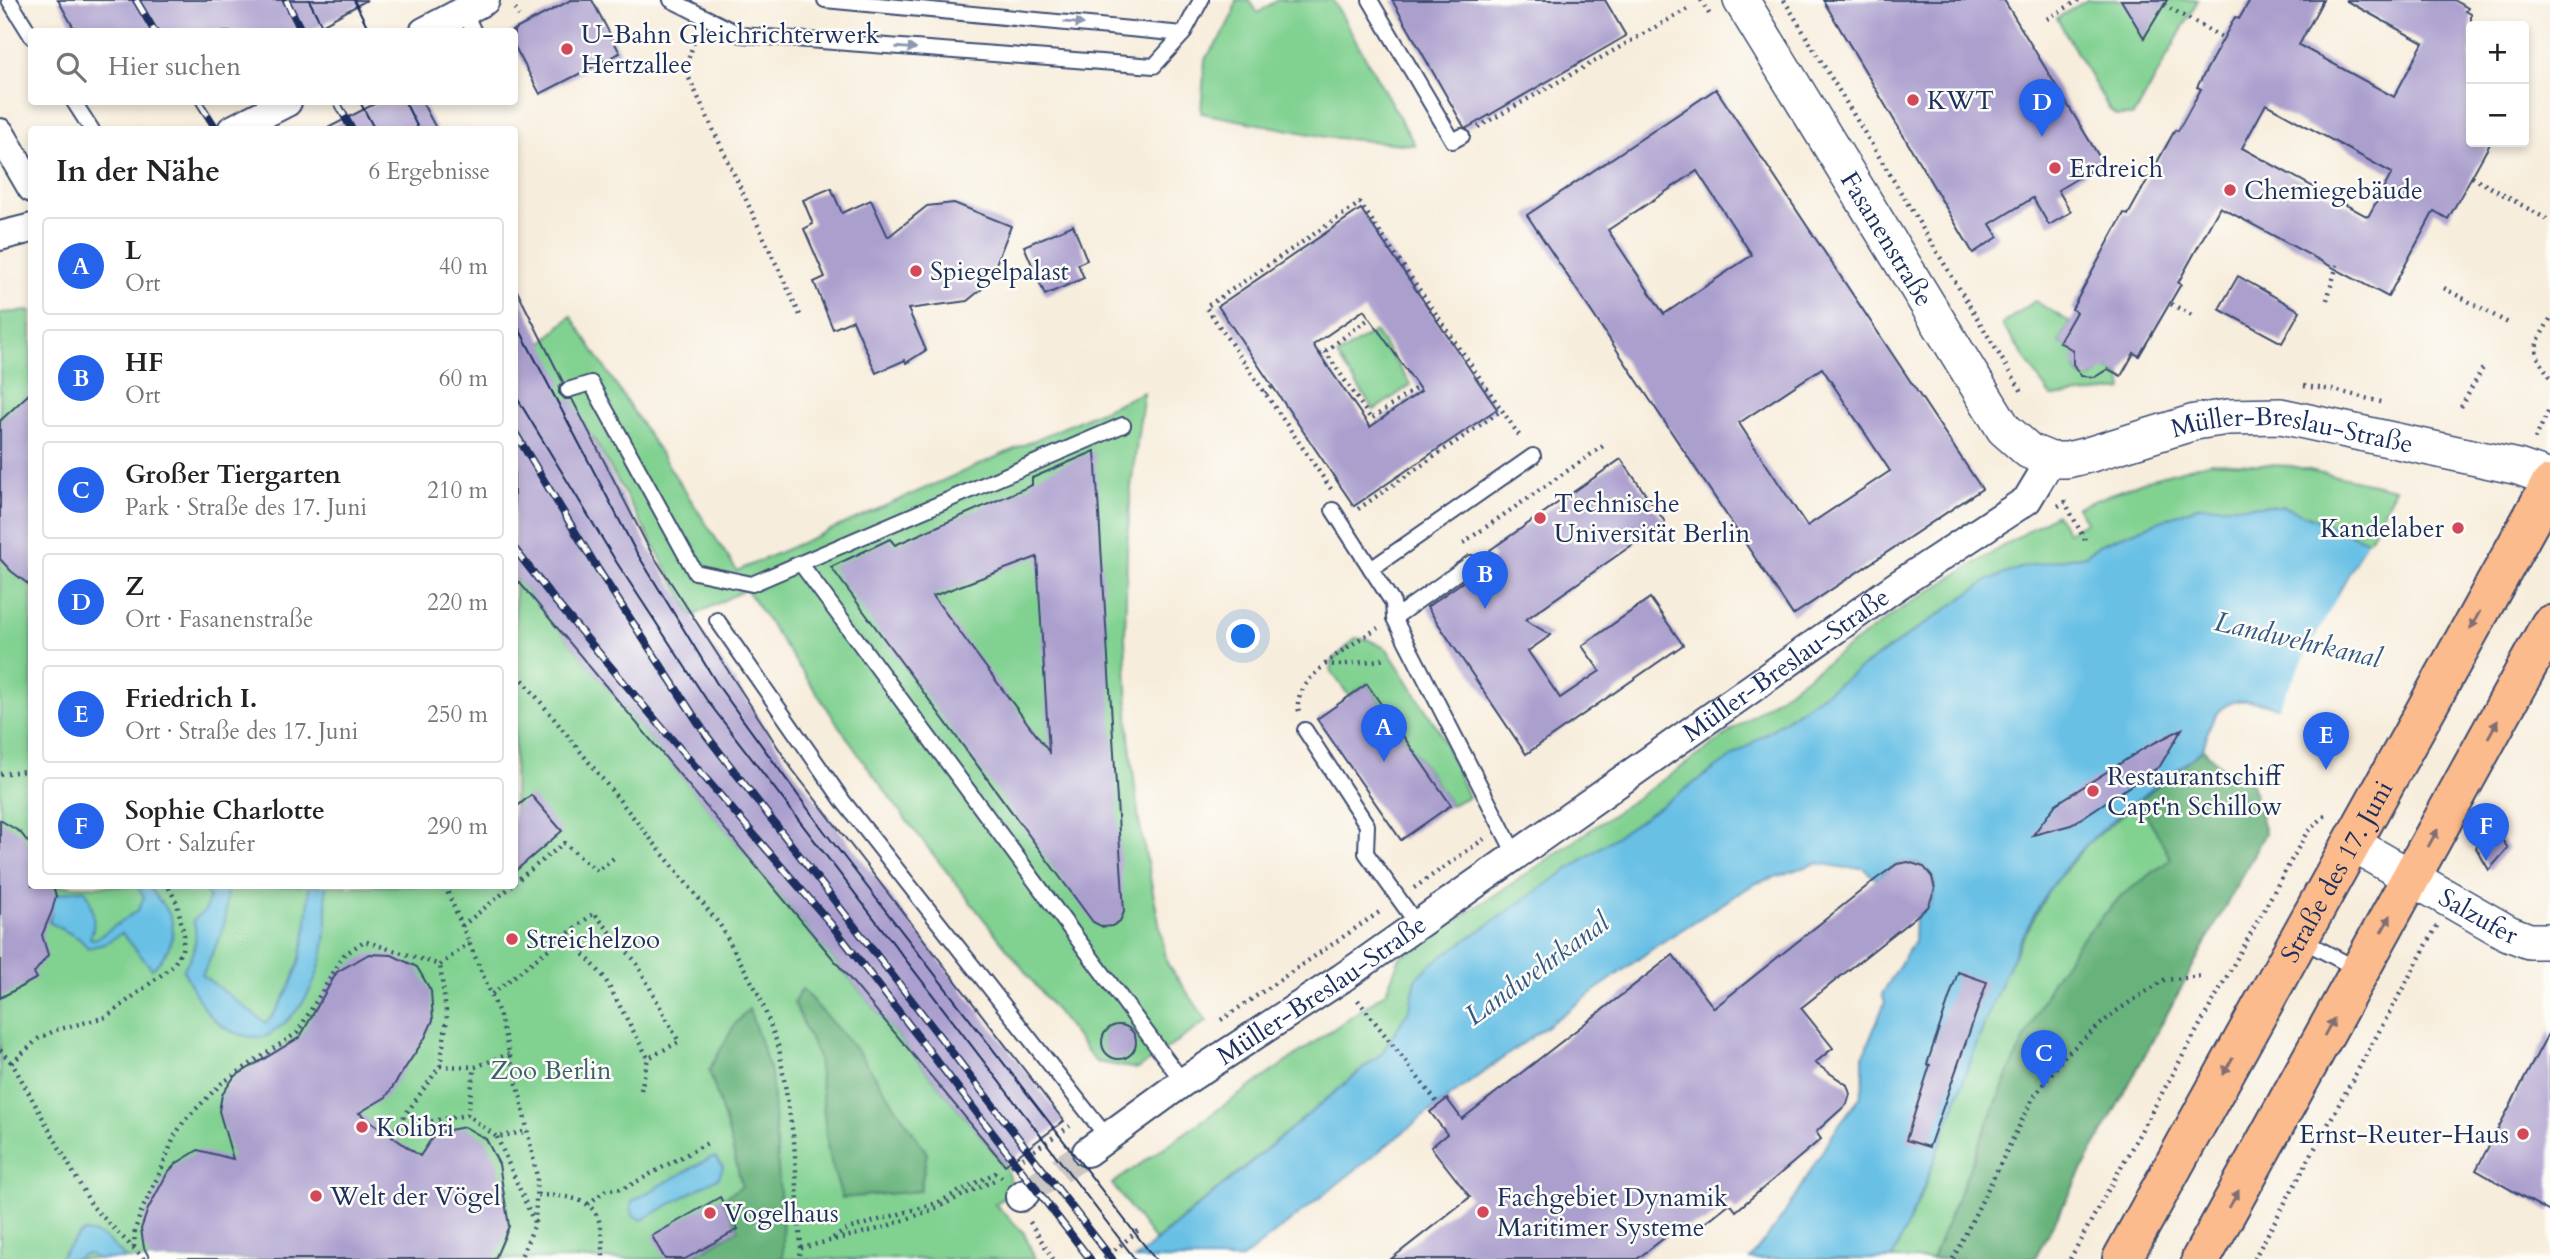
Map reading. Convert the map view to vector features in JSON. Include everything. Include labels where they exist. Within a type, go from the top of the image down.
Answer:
[{"type":"main road","name":"Straße des 17. Juni","points":[[2122,1259],[2550,485]]},
{"type":"main road","points":[[2201,1259],[2550,625]]},
{"type":"street","name":"Fasanenstraße","points":[[1726,9],[2004,429],[2029,451],[2051,460]]},
{"type":"street","points":[[433,28],[470,11]]},
{"type":"street","points":[[240,126],[282,105]]},
{"type":"street","points":[[0,133],[28,181]]},
{"type":"street","points":[[0,236],[28,229]]},
{"type":"street","name":"Müller-Breslau-Straße","points":[[1097,1144],[1183,1082],[1342,978],[1898,585],[2027,500],[2051,460],[2088,455],[2195,422],[2228,417],[2281,416],[2518,467],[2550,478]]},
{"type":"street","name":"Salzufer","points":[[2351,844],[2508,933],[2529,941],[2550,941]]},
{"type":"lane","points":[[9,0],[28,31]]},
{"type":"lane","points":[[671,0],[741,36],[1154,66],[1183,34],[1201,0]]},
{"type":"lane","points":[[825,0],[1183,34]]},
{"type":"lane","points":[[1370,0],[1453,141],[1462,136]]},
{"type":"lane","points":[[76,105],[89,126]]},
{"type":"lane","points":[[568,390],[591,383],[695,572],[752,584],[1123,425]]},
{"type":"lane","points":[[1371,569],[1533,456]]},
{"type":"lane","points":[[1336,516],[1393,603],[1394,618],[1515,854]]},
{"type":"lane","points":[[1394,618],[1471,563]]},
{"type":"lane","points":[[801,564],[1183,1082]]},
{"type":"lane","points":[[716,620],[843,801],[1089,1113],[1097,1144]]},
{"type":"lane","points":[[1305,730],[1367,825],[1366,853],[1417,924]]},
{"type":"lane","points":[[2299,938],[2360,971]]},
{"type":"path","points":[[1701,0],[1726,9]]},
{"type":"path","points":[[1784,0],[2028,402]]},
{"type":"path","points":[[2047,19],[2079,0]]},
{"type":"path","points":[[2164,5],[2223,38]]},
{"type":"path","points":[[1462,136],[1691,7]]},
{"type":"path","points":[[515,9],[519,16]]},
{"type":"path","points":[[696,36],[688,60],[682,63],[800,315]]},
{"type":"path","points":[[2472,177],[2550,221]]},
{"type":"path","points":[[1336,516],[1342,505],[1206,307],[1360,203],[1533,456]]},
{"type":"path","points":[[2327,300],[2337,265]]},
{"type":"path","points":[[2444,288],[2508,324]]},
{"type":"path","points":[[2171,303],[2194,316]]},
{"type":"path","points":[[1370,318],[1322,353],[1371,419],[1418,387]]},
{"type":"path","points":[[2550,319],[2535,347],[2535,354],[2550,377]]},
{"type":"path","points":[[2461,407],[2484,366]]},
{"type":"path","points":[[1265,393],[1273,386]]},
{"type":"path","points":[[2534,439],[2550,408]]},
{"type":"path","points":[[1336,516],[1502,410]]},
{"type":"path","points":[[1471,563],[1461,544],[1606,444]]},
{"type":"path","points":[[2066,502],[2087,544]]},
{"type":"path","points":[[1305,730],[1297,705],[1300,694],[1324,664],[1394,618]]},
{"type":"path","points":[[1324,664],[1339,665],[1387,659]]},
{"type":"path","points":[[518,674],[720,925],[759,995],[779,1048],[792,1128],[801,1248],[798,1259]]},
{"type":"path","points":[[0,774],[28,770]]},
{"type":"path","points":[[2070,1259],[2307,832],[2331,810]]},
{"type":"path","points":[[1216,1023],[1501,827]]},
{"type":"path","points":[[518,880],[564,843],[597,871],[616,856]]},
{"type":"path","points":[[12,1063],[38,1039],[56,1030],[98,1021],[114,1012],[173,966],[182,950],[184,935],[177,904],[170,889]]},
{"type":"path","points":[[446,889],[492,994],[528,1131],[538,1195],[535,1224],[520,1259]]},
{"type":"path","points":[[462,926],[507,889]]},
{"type":"path","points":[[492,994],[594,913],[636,962],[679,1042],[648,1058]]},
{"type":"path","points":[[567,935],[604,977],[648,1058],[641,1090]]},
{"type":"path","points":[[134,1247],[135,1230],[141,1212],[174,1137],[184,1121],[222,1083],[297,1033],[344,956],[364,941],[440,965]]},
{"type":"path","points":[[440,965],[469,943]]},
{"type":"path","points":[[2254,1259],[2427,946]]},
{"type":"path","points":[[440,965],[447,1019],[440,1066],[391,1135],[415,1124],[467,1115],[497,1137],[535,1224]]},
{"type":"path","points":[[1953,1259],[2033,1098],[2065,1055],[2115,1012],[2164,980],[2204,976]]},
{"type":"path","points":[[1371,1017],[1439,1105]]},
{"type":"path","points":[[0,1050],[12,1063],[92,1206],[144,1259]]},
{"type":"path","points":[[440,1066],[475,1067],[509,1054]]},
{"type":"path","points":[[467,1115],[475,1067]]},
{"type":"path","points":[[801,1248],[882,1228],[934,1209],[997,1178],[999,1174],[1089,1113]]},
{"type":"path","points":[[497,1137],[528,1131]]},
{"type":"path","points":[[588,1204],[606,1191],[623,1189],[711,1141]]},
{"type":"path","points":[[999,1174],[1023,1195],[1033,1228],[1053,1259]]},
{"type":"path","points":[[538,1195],[564,1195],[588,1204],[600,1220],[603,1259]]},
{"type":"path","points":[[1104,1259],[1141,1228]]},
{"type":"green space","points":[[1236,0],[1249,0],[1258,13],[1277,0],[1333,0],[1415,145],[1326,137],[1201,113],[1205,59],[1221,37],[1233,14]]},
{"type":"green space","points":[[2087,0],[2198,0],[2139,108],[2132,116],[2117,116],[2109,109],[2057,18]]},
{"type":"green space","points":[[2035,301],[2070,322],[2059,342],[2075,351],[2077,372],[2090,378],[2104,367],[2121,376],[2123,390],[2051,397],[2002,324]]},
{"type":"green space","name":"Zoo Berlin","points":[[28,311],[28,889],[518,889],[518,580],[1005,1165],[1014,1191],[995,1204],[1024,1233],[1035,1259],[0,1259],[0,313]]},
{"type":"green space","points":[[571,316],[737,571],[1144,392],[1131,486],[1127,550],[1125,639],[1129,736],[1139,821],[1167,963],[1207,1021],[1138,1069],[1096,1062],[907,821],[746,589],[693,616],[593,437],[518,500],[518,360],[543,342]]},
{"type":"green space","points":[[1375,331],[1411,385],[1374,410],[1337,356]]},
{"type":"green space","points":[[2211,462],[2291,466],[2395,489],[2368,541],[2283,506],[2199,506],[2099,545],[2086,555],[2066,559],[1416,979],[1410,1008],[1382,1053],[1155,1241],[1112,1184],[1386,992],[1400,957],[1676,771],[1905,606],[2056,514],[2068,532],[2086,522],[2077,507],[2153,478]]},
{"type":"green space","points":[[1356,638],[1369,640],[1387,649],[1440,732],[1468,797],[1451,805],[1367,684],[1349,696],[1331,671],[1332,661]]},
{"type":"green space","points":[[2203,749],[2223,769],[2252,783],[2265,833],[2034,1259],[1892,1259],[1923,1191],[1998,985],[2050,888],[2088,843]]},
{"type":"green space","points":[[2203,749],[2223,769],[2252,783],[2265,833],[2034,1259],[1932,1259],[2009,1072],[2052,981],[2078,943],[2121,896],[2171,859],[2139,801]]},
{"type":"green space","points":[[802,989],[860,1054],[927,1153],[920,1191],[842,1198],[828,1152],[818,1058],[794,1002]]},
{"type":"green space","points":[[749,1009],[771,1073],[783,1259],[689,1259],[738,1229],[722,1199],[742,1186],[709,1070],[735,1024]]},
{"type":"water","name":"Landwehrkanal","points":[[2199,506],[2283,506],[2368,541],[2338,593],[2550,641],[2550,765],[2254,701],[2235,702],[2219,711],[2200,752],[2137,800],[2080,851],[2049,890],[2028,925],[1994,999],[1937,1153],[1892,1259],[1750,1259],[1783,1216],[1837,1127],[1860,1097],[1863,1085],[1863,1056],[1885,1002],[1882,994],[1914,941],[1915,918],[1930,904],[1935,890],[1932,876],[1927,870],[1907,862],[1893,866],[1876,879],[1863,868],[1817,863],[1754,884],[1659,944],[1425,1115],[1242,1259],[1135,1259],[1382,1053],[1410,1008],[1416,979],[1431,964],[1989,580],[2023,567],[2086,555],[2099,545]]},
{"type":"water","points":[[139,889],[151,889],[166,909],[173,925],[168,949],[152,969],[122,933],[104,944],[88,948],[80,939],[49,922],[55,894],[85,890],[93,914],[90,937],[97,938],[138,910],[144,897]]},
{"type":"water","points":[[205,889],[227,889],[225,921],[221,935],[202,975],[266,1023],[287,993],[300,959],[307,922],[309,889],[326,889],[326,936],[312,987],[293,1015],[265,1037],[235,1033],[223,1027],[204,1008],[183,969],[194,946],[196,933],[193,920],[205,911],[209,898]]},
{"type":"water","points":[[716,1157],[723,1167],[719,1177],[642,1220],[633,1215],[632,1201]]},
{"type":"water","points":[[84,1232],[103,1237],[126,1259],[97,1259],[89,1254],[81,1255],[77,1259],[58,1259]]},
{"type":"pier","points":[[2369,538],[2371,543],[2343,591],[2550,637],[2550,769],[2277,709]]},
{"type":"building","points":[[58,0],[367,0],[316,28],[74,28]]},
{"type":"building","name":"U-Bahn Gleichrichterwerk Hertzallee","points":[[571,0],[592,0],[620,53],[540,94],[518,53],[518,28]]},
{"type":"building","points":[[1392,0],[1605,0],[1626,36],[1467,128]]},
{"type":"building","points":[[1823,0],[2004,0],[2103,163],[2058,190],[2071,212],[2049,225],[2033,198],[1990,224],[1998,237],[1973,253]]},
{"type":"building","points":[[2121,0],[2167,0],[2144,38]]},
{"type":"building","name":"Chemiegebäude","points":[[2250,0],[2323,0],[2299,45],[2394,97],[2423,43],[2345,0],[2454,0],[2468,8],[2466,11],[2471,14],[2471,21],[2466,21],[2466,147],[2488,147],[2448,219],[2434,211],[2388,297],[2220,207],[2178,283],[2181,284],[2139,356],[2134,353],[2121,376],[2108,369],[2095,377],[2081,376],[2073,364],[2073,350],[2059,342],[2076,312],[2072,309],[2124,213],[2128,215],[2175,130],[2178,131],[2201,89],[2197,87],[2235,17],[2239,19]],"holes":[[[2266,104],[2392,173],[2368,217],[2242,148]]]},
{"type":"building","points":[[1716,89],[1982,489],[1793,615],[1527,215]],"holes":[[[1697,171],[1752,255],[1664,314],[1608,230]],[[1822,368],[1890,471],[1807,526],[1739,423]]]},
{"type":"building","points":[[372,105],[424,105],[435,126],[332,126]]},
{"type":"building","points":[[831,188],[842,213],[871,200],[888,237],[927,206],[954,203],[1011,226],[988,284],[967,301],[908,309],[926,350],[906,363],[905,360],[876,373],[853,320],[833,329],[814,282],[825,277],[804,229],[813,224],[803,200]]},
{"type":"building","points":[[1361,209],[1497,409],[1354,506],[1218,306]],"holes":[[[1364,310],[1421,391],[1370,427],[1313,345]]]},
{"type":"building","points":[[1073,225],[1087,260],[1078,264],[1084,278],[1045,295],[1024,246]]},
{"type":"building","points":[[2238,276],[2300,311],[2282,343],[2219,309]]},
{"type":"building","points":[[518,293],[563,382],[559,393],[565,399],[572,399],[651,552],[792,769],[1064,1121],[1005,1165],[518,581]]},
{"type":"building","points":[[28,395],[28,584],[0,559],[0,421]]},
{"type":"building","points":[[1095,451],[1124,912],[1120,921],[1112,926],[1103,927],[1093,922],[831,567],[890,539],[895,545],[1032,485],[1032,478]],"holes":[[[1037,557],[1049,752],[933,596]]]},
{"type":"building","points":[[1621,459],[1665,522],[1525,620],[1551,635],[1528,651],[1560,698],[1600,671],[1582,646],[1650,598],[1683,645],[1526,754],[1427,607],[1495,559],[1490,550]]},
{"type":"building","points":[[1367,684],[1451,805],[1401,840],[1317,719]]},
{"type":"building","points":[[2182,729],[2160,766],[2071,825],[2033,835],[2056,804],[2146,747]]},
{"type":"building","points":[[531,795],[562,831],[518,869],[518,806]]},
{"type":"building","points":[[0,820],[20,832],[28,842],[28,889],[54,889],[56,896],[42,935],[48,955],[34,973],[37,978],[0,998]]},
{"type":"building","points":[[2484,831],[2498,835],[2508,848],[2489,870],[2476,848]]},
{"type":"building","points":[[1908,862],[1924,867],[1932,877],[1935,889],[1928,907],[1801,1008],[1833,1048],[1815,1063],[1847,1085],[1850,1094],[1847,1104],[1816,1132],[1821,1139],[1736,1211],[1730,1203],[1706,1222],[1676,1229],[1637,1259],[1391,1259],[1470,1197],[1431,1147],[1447,1134],[1430,1112],[1447,1099],[1462,1119],[1673,955],[1714,1008],[1876,879],[1897,864]]},
{"type":"building","points":[[369,954],[392,955],[417,967],[431,991],[433,1020],[425,1038],[386,1097],[359,1113],[420,1156],[432,1138],[444,1131],[465,1127],[486,1139],[499,1164],[509,1226],[495,1259],[150,1259],[144,1248],[141,1229],[148,1209],[168,1172],[198,1150],[233,1159],[219,1111],[222,1095],[234,1077],[300,1037],[337,972]]},
{"type":"building","points":[[1958,972],[1987,982],[1929,1147],[1906,1140],[1930,1065],[1927,1064]]},
{"type":"building","points":[[1119,1025],[1131,1030],[1136,1042],[1131,1054],[1119,1059],[1107,1054],[1102,1042],[1107,1030]]},
{"type":"building","name":"Ernst-Reuter-Haus","points":[[2550,1030],[2550,1212],[2476,1170]]},
{"type":"building","name":"Vogelhaus","points":[[720,1197],[738,1229],[685,1259],[665,1259],[652,1236]]},
{"type":"tunnel","points":[[1025,1193],[1087,1152]]},
{"type":"tram line","points":[[309,0],[323,28]]},
{"type":"tram line","points":[[354,0],[368,28]]},
{"type":"tram line","points":[[362,105],[373,126]]},
{"type":"tram line","points":[[406,105],[417,126]]},
{"type":"tram line","points":[[518,327],[635,550],[719,687],[824,831],[1155,1259]]},
{"type":"tram line","points":[[518,400],[617,563],[706,699],[1135,1259]]},
{"type":"railway","points":[[136,0],[153,28]]},
{"type":"railway","points":[[286,0],[300,28]]},
{"type":"railway","points":[[201,105],[214,126]]},
{"type":"railway","points":[[339,105],[350,126]]},
{"type":"railway","points":[[518,438],[599,571],[707,736],[1112,1259]]},
{"type":"railway","points":[[518,553],[669,736],[831,924],[1090,1259]]},
{"type":"place","name":"U-Bahn Gleichrichterwerk Hertzallee","points":[[567,49]]},
{"type":"place","name":"KWT","points":[[1913,100]]},
{"type":"place","name":"Z","points":[[2042,137]]},
{"type":"place","name":"Erdreich","points":[[2055,168]]},
{"type":"place","name":"Chemiegebäude","points":[[2230,190]]},
{"type":"place","name":"Spiegelpalast","points":[[916,271]]},
{"type":"place","name":"Technische Universität Berlin","points":[[1540,518]]},
{"type":"place","name":"Kandelaber","points":[[2458,528]]},
{"type":"place","name":"HF","points":[[1485,609]]},
{"type":"place","name":"L","points":[[1384,762]]},
{"type":"place","name":"Friedrich I.","points":[[2326,770]]},
{"type":"place","name":"Restaurantschiff Capt'n Schillow","points":[[2093,791]]},
{"type":"place","name":"Sophie Charlotte","points":[[2486,861]]},
{"type":"place","name":"Streichelzoo","points":[[512,939]]},
{"type":"place","name":"Großer Tiergarten","points":[[2044,1088]]},
{"type":"place","name":"Kolibri","points":[[362,1127]]},
{"type":"place","name":"Ernst-Reuter-Haus","points":[[2523,1134]]},
{"type":"place","name":"Welt der Vögel","points":[[316,1196]]},
{"type":"place","name":"Fachgebiet Dynamik Maritimer Systeme","points":[[1483,1212]]},
{"type":"place","name":"Vogelhaus","points":[[710,1213]]}]
